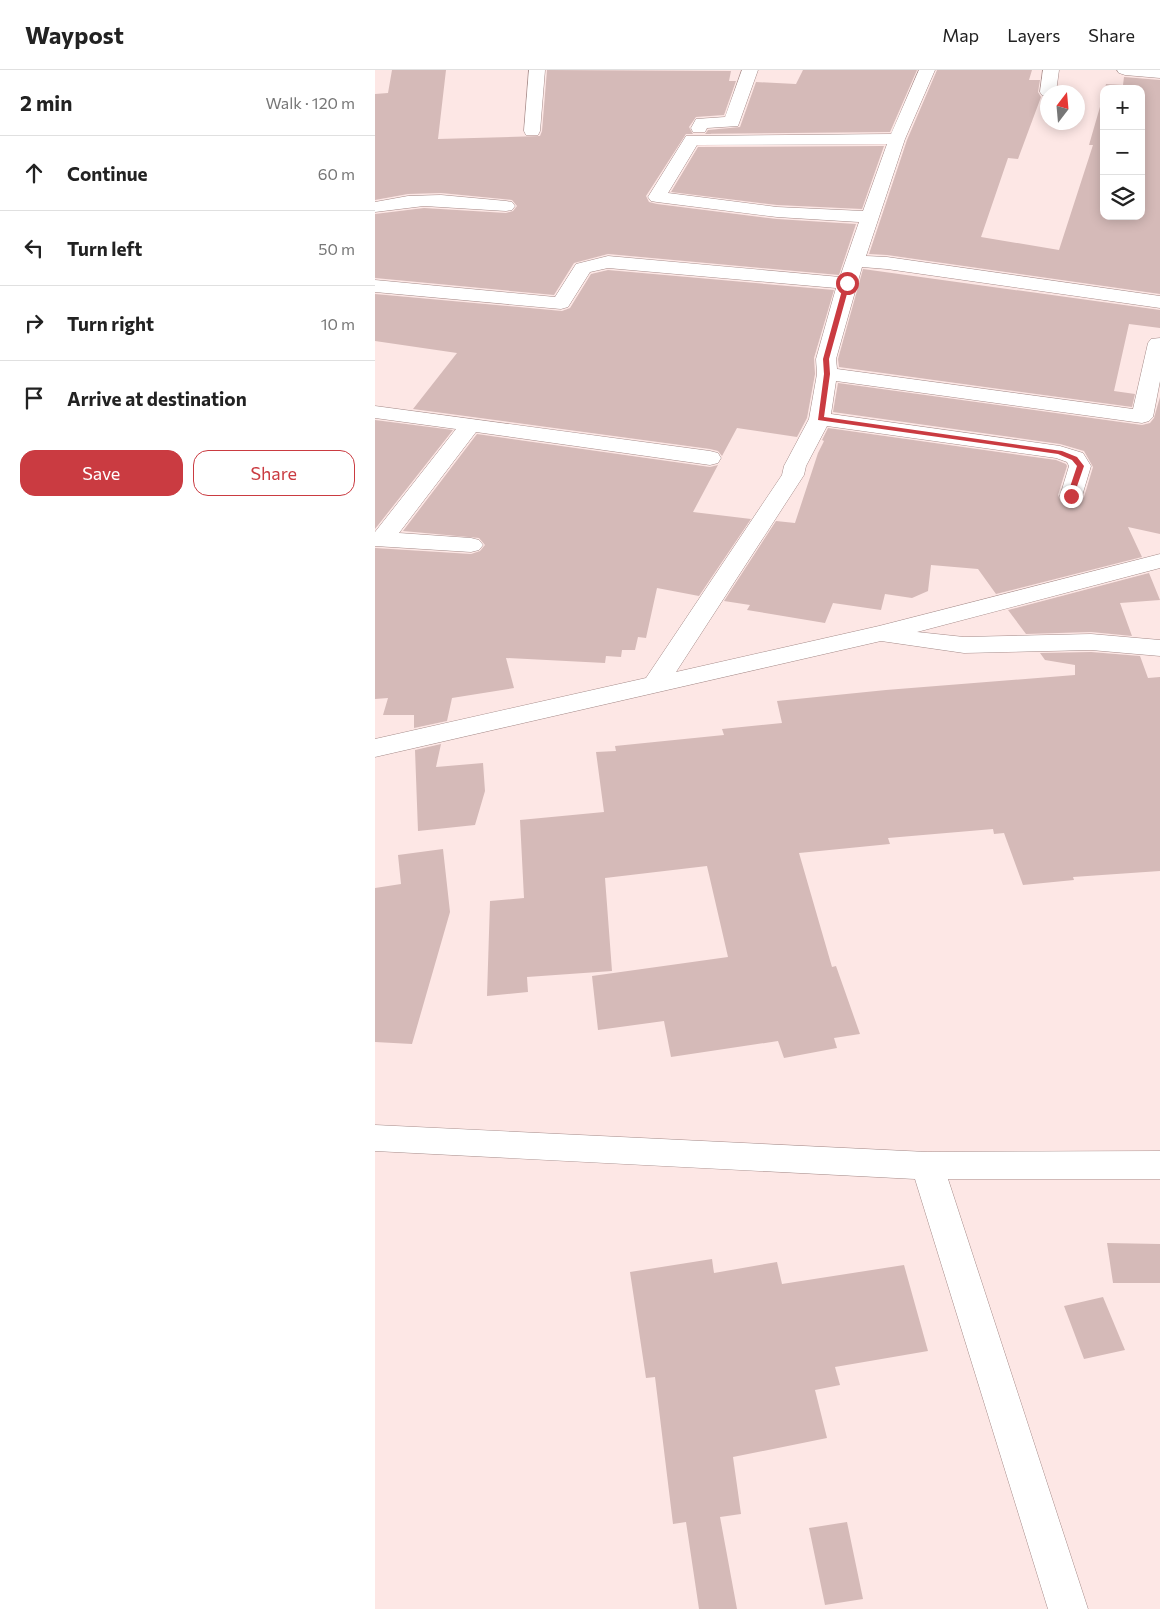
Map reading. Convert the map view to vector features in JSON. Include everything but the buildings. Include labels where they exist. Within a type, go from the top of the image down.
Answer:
[{"type":"street","points":[[532,131],[537,70]]},
{"type":"street","points":[[750,70],[732,122],[702,123],[657,197],[777,212],[869,217]]},
{"type":"street","points":[[657,684],[793,475],[795,466],[820,419],[827,374],[826,359],[847,283],[897,139],[927,70]]},
{"type":"street","points":[[1049,85],[1051,70]]},
{"type":"street","points":[[1125,70],[1160,73]]},
{"type":"street","points":[[692,140],[897,139]]},
{"type":"street","points":[[375,207],[408,200],[428,199],[506,206]]},
{"type":"street","points":[[855,260],[1160,302]]},
{"type":"street","points":[[375,286],[561,303],[583,268],[608,262],[847,283]]},
{"type":"street","points":[[827,374],[1142,417],[1160,344]]},
{"type":"street","points":[[375,412],[710,458]]},
{"type":"street","points":[[820,419],[1060,452],[1075,458],[1080,466],[1071,496]]},
{"type":"street","points":[[379,539],[471,424]]},
{"type":"street","points":[[379,539],[471,545]]},
{"type":"street","points":[[375,748],[879,634],[1160,561]]},
{"type":"street","points":[[879,634],[964,645],[1091,642],[1160,648]]},
{"type":"street","points":[[375,1138],[927,1166],[1160,1165]]},
{"type":"street","points":[[927,1166],[1068,1609]]},
{"type":"route","points":[[847,283],[826,359],[827,374],[820,419],[1060,452],[1075,458],[1080,466],[1071,496]]}]
